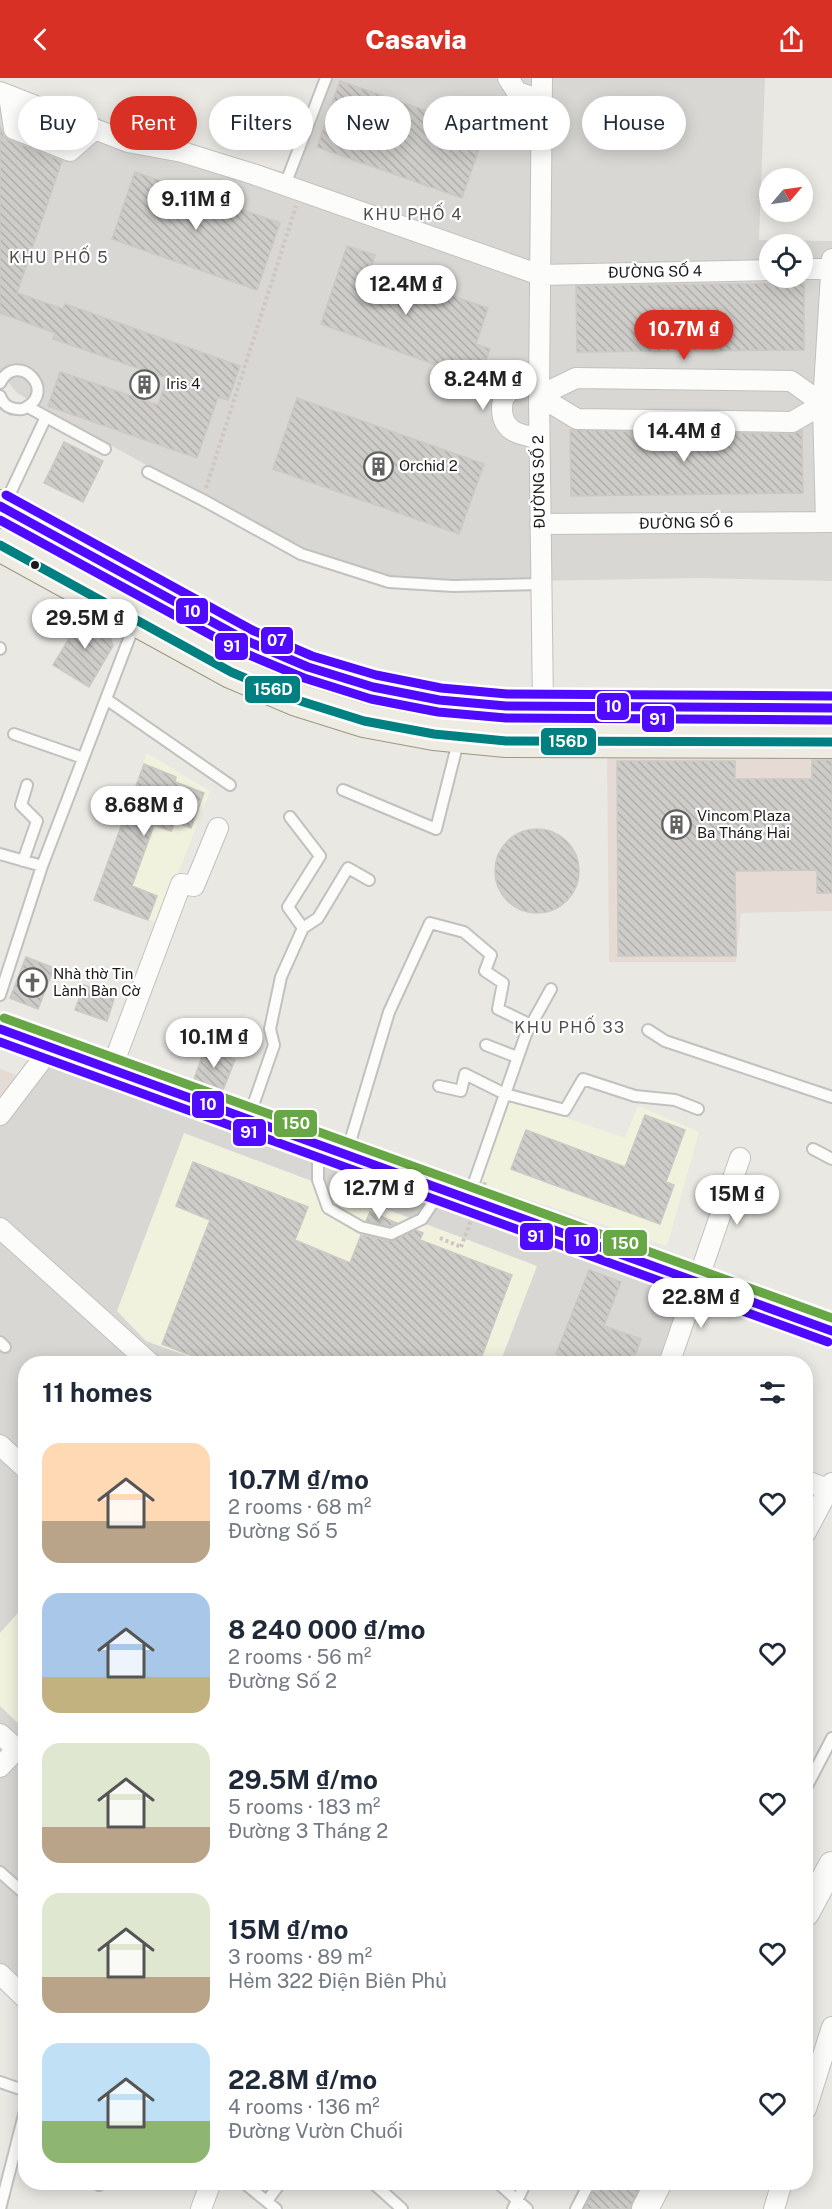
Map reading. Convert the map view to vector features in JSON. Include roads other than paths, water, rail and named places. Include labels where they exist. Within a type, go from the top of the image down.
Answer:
[{"type":"main road","points":[[2,507],[247,641],[308,668],[405,695],[473,704],[543,707],[832,708]]},
{"type":"main road","points":[[0,545],[231,672],[297,700],[364,721],[459,738],[506,741],[832,742]]},
{"type":"main road","points":[[0,1029],[332,1150],[465,1190],[698,1282],[832,1330]]},
{"type":"street","points":[[508,78],[517,92],[529,96]]},
{"type":"street","name":"ĐƯỜNG SỐ 2","points":[[541,96],[542,78]]},
{"type":"street","points":[[5,94],[14,129],[18,131]]},
{"type":"street","points":[[98,130],[128,142],[182,152],[292,188],[540,275]]},
{"type":"street","name":"ĐƯỜNG SỐ 2","points":[[541,150],[539,438],[543,707]]},
{"type":"street","points":[[829,522],[824,404],[832,259]]},
{"type":"street","points":[[813,269],[832,268]]},
{"type":"street","name":"ĐƯỜNG SỐ 4","points":[[540,275],[759,270]]},
{"type":"street","points":[[539,438],[508,429],[503,420],[504,397],[514,388],[539,387],[576,378],[791,381],[824,404]]},
{"type":"street","points":[[539,387],[577,419],[792,422],[824,404]]},
{"type":"street","name":"ĐƯỜNG SỐ 6","points":[[540,524],[829,522]]},
{"type":"street","points":[[111,1070],[181,884],[194,886],[218,828]]},
{"type":"street","points":[[0,1115],[51,1048]]},
{"type":"street","points":[[672,1356],[740,1158]]},
{"type":"street","points":[[0,1228],[142,1356]]},
{"type":"street","points":[[0,1445],[18,1461]]},
{"type":"street","points":[[813,1482],[830,1486],[813,1519]]},
{"type":"street","points":[[0,1734],[18,1750]]},
{"type":"street","points":[[0,1767],[18,1755]]},
{"type":"street","points":[[813,1900],[832,1864]]},
{"type":"street","points":[[0,1975],[18,1992]]},
{"type":"street","points":[[813,2088],[831,2034]]},
{"type":"street","points":[[201,2209],[208,2190]]},
{"type":"street","points":[[645,2209],[655,2190]]},
{"type":"street","points":[[774,2209],[780,2190]]},
{"type":"lane","points":[[292,188],[326,78]]},
{"type":"lane","points":[[0,396],[4,404],[16,410],[27,407],[34,402],[37,396],[36,382],[27,373],[21,371],[2,376]]},
{"type":"lane","points":[[27,407],[105,449]]},
{"type":"lane","points":[[2,507],[46,417]]},
{"type":"lane","points":[[148,472],[300,555],[389,582],[453,586],[541,584]]},
{"type":"lane","points":[[0,995],[42,866],[136,620]]},
{"type":"lane","points":[[106,699],[230,785]]},
{"type":"lane","points":[[14,734],[83,758]]},
{"type":"lane","points":[[343,790],[436,829],[459,738]]},
{"type":"lane","points":[[23,861],[37,821],[21,805],[27,785]]},
{"type":"lane","points":[[290,817],[320,856],[288,907],[303,928]]},
{"type":"lane","points":[[0,854],[42,866]]},
{"type":"lane","points":[[248,1120],[274,1045],[270,1029],[281,977],[303,928],[318,918],[348,868],[369,880]]},
{"type":"lane","points":[[531,1025],[498,1009],[503,982],[485,971],[491,955],[464,932],[430,923],[389,1012],[318,1180],[328,1208],[361,1227],[391,1234],[422,1219],[465,1190],[505,1094],[517,1057],[551,989]]},
{"type":"lane","points":[[648,1030],[665,1041],[832,1097]]},
{"type":"lane","points":[[486,1045],[517,1057]]},
{"type":"lane","points":[[439,1086],[461,1091],[465,1074],[505,1094],[565,1110],[583,1079],[635,1096],[675,1100],[698,1109]]},
{"type":"lane","points":[[813,1149],[832,1159]]},
{"type":"lane","points":[[813,1767],[832,1738]]},
{"type":"lane","points":[[0,1872],[18,1888]]},
{"type":"lane","points":[[0,2082],[18,2088]]},
{"type":"lane","points":[[0,2209],[18,2138]]},
{"type":"lane","points":[[253,2190],[272,2205],[278,2190]]},
{"type":"lane","points":[[381,2190],[402,2209]]},
{"type":"lane","points":[[503,2190],[515,2205],[527,2209]]},
{"type":"lane","points":[[515,2205],[522,2190]]},
{"type":"lane","points":[[576,2209],[586,2190]]},
{"type":"place","name":"Iris 4","points":[[145,384]]},
{"type":"place","name":"Orchid 2","points":[[378,466]]},
{"type":"place","name":"Vincom Plaza Ba Tháng Hai","points":[[676,825]]},
{"type":"place","name":"Nhà thờ Tin Lành Bàn Cờ","points":[[32,983]]},
{"type":"district","name":"KHU PHỐ 4","points":[[413,214]]},
{"type":"district","name":"KHU PHỐ 5","points":[[59,257]]},
{"type":"district","name":"KHU PHỐ 33","points":[[570,1027]]}]
